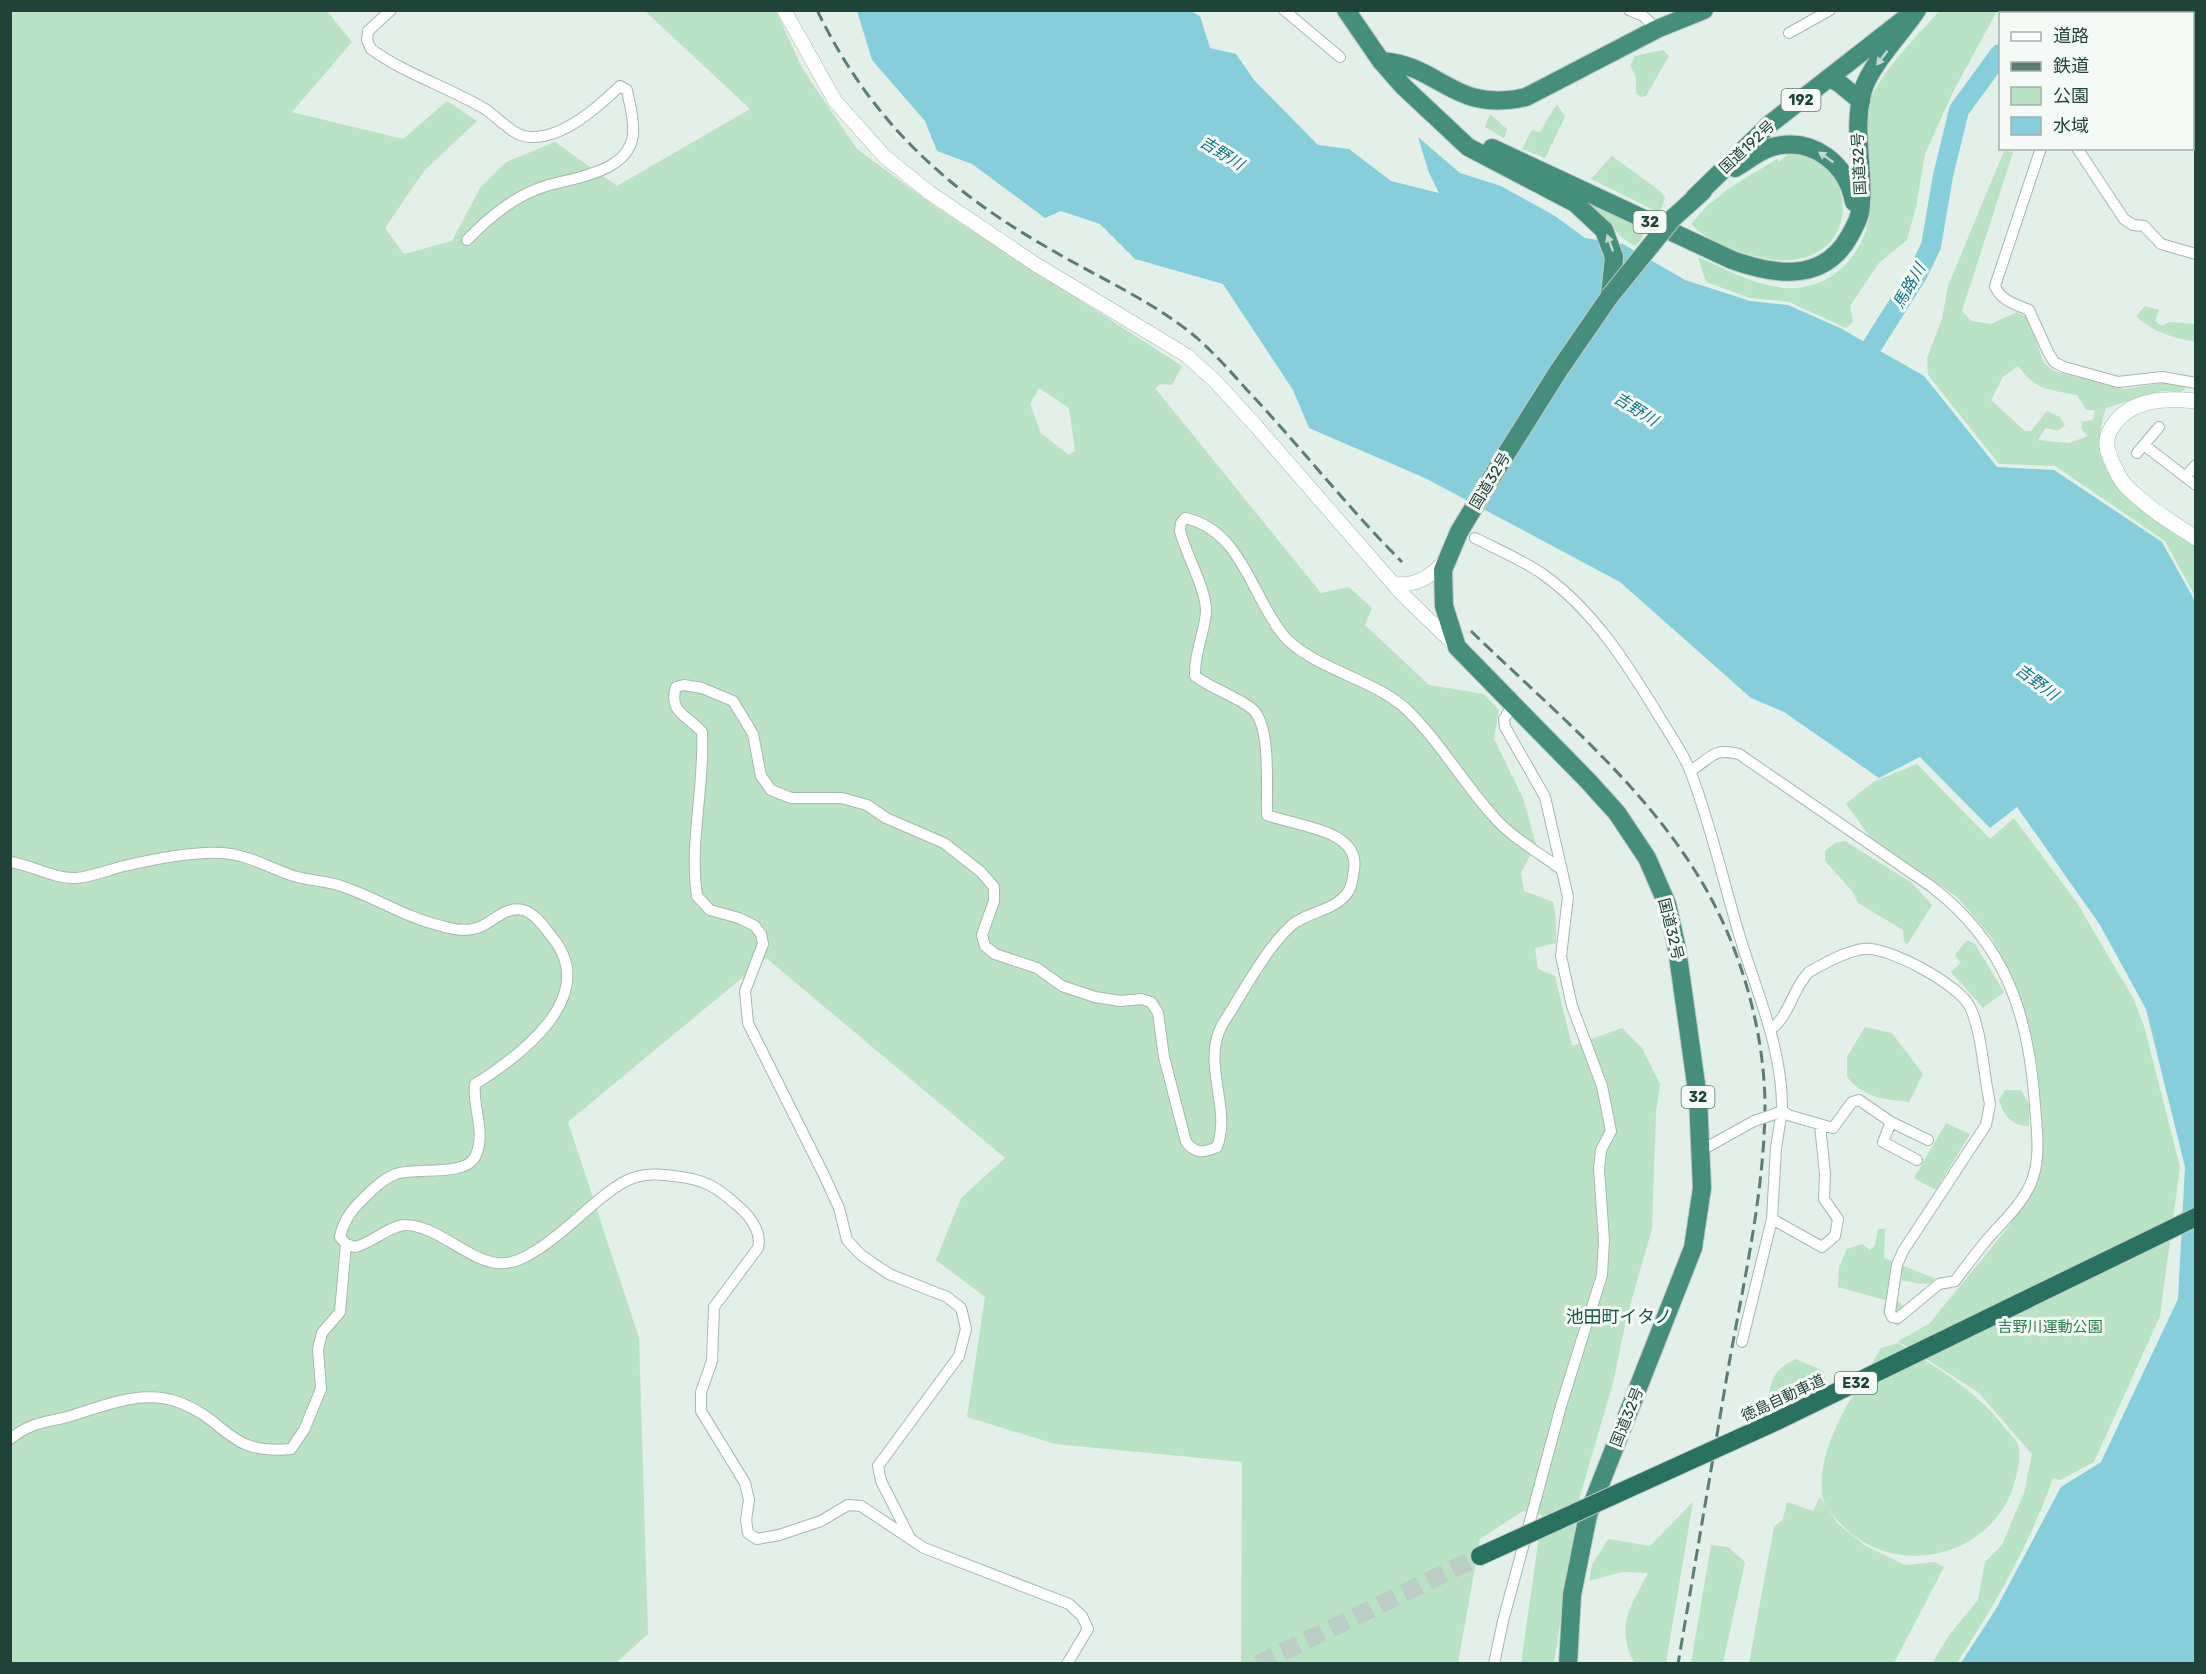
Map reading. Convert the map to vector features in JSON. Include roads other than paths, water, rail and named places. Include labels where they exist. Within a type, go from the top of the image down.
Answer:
[{"type":"highway","name":"国道32号","points":[[1346,10],[1381,61],[1468,147],[1575,203],[1604,230],[1612,247],[1614,267],[1610,296]]},
{"type":"highway","points":[[1381,61],[1395,62],[1412,68],[1459,94],[1474,99],[1505,102],[1526,97],[1657,29],[1704,10]]},
{"type":"highway","name":"国道32号","points":[[1440,120],[1518,160],[1732,260],[1756,269],[1790,273],[1816,267],[1840,249],[1854,226],[1861,205],[1856,133],[1861,101],[1871,73],[1916,10]]},
{"type":"highway","name":"国道192号","points":[[1694,198],[1770,124],[1916,10]]},
{"type":"highway","points":[[1829,78],[1861,101]]},
{"type":"highway","name":"国道32号","points":[[1568,1664],[1572,1595],[1581,1544],[1599,1486],[1694,1248],[1700,1213],[1702,1150],[1698,1098],[1677,949],[1667,904],[1647,858],[1617,813],[1457,646],[1448,625],[1444,591],[1445,561],[1524,425],[1610,296],[1673,218],[1694,198],[1733,168],[1770,148],[1799,145],[1827,156],[1847,178],[1854,204],[1854,226]]},
{"type":"highway","name":"徳島自動車道","points":[[1480,1556],[1787,1416],[2196,1217]]},
{"type":"main road","points":[[2196,401],[2167,398],[2130,409],[2118,418],[2107,434],[2107,450],[2124,484],[2155,511],[2196,538]]},
{"type":"street","points":[[391,10],[368,31],[367,40],[371,49],[486,110],[515,132],[530,137],[552,134],[596,108],[620,86],[627,90],[634,129],[630,143],[622,155],[597,174],[547,185],[524,195],[485,221],[467,240]]},
{"type":"street","points":[[783,10],[835,101],[885,157],[930,193],[1035,264],[1186,355],[1215,381],[1422,615],[1457,646]]},
{"type":"street","points":[[1284,10],[1340,57]]},
{"type":"street","points":[[1629,10],[1643,16],[1657,29]]},
{"type":"street","points":[[1789,33],[1830,10]]},
{"type":"street","points":[[2040,150],[1995,286],[1998,294],[2009,302],[2029,310],[2054,362],[2064,367],[2118,382],[2162,377],[2196,383]]},
{"type":"street","points":[[2078,150],[2124,219],[2133,225],[2144,226],[2161,244],[2196,254]]},
{"type":"street","points":[[2159,428],[2140,449],[2196,486]]},
{"type":"street","points":[[2185,477],[2196,465]]},
{"type":"street","points":[[909,1538],[881,1481],[879,1466],[959,1356],[966,1329],[961,1308],[947,1297],[889,1274],[861,1254],[847,1240],[839,1208],[748,1023],[745,991],[763,944],[761,933],[755,926],[739,918],[710,910],[697,896],[696,842],[704,765],[702,732],[691,719],[675,708],[672,698],[676,687],[684,685],[702,688],[734,700],[753,734],[761,776],[771,790],[791,798],[842,798],[867,805],[886,818],[944,843],[958,853],[994,887],[994,901],[981,935],[985,946],[994,954],[1037,968],[1062,986],[1095,997],[1121,1001],[1141,999],[1151,1002],[1158,1013],[1164,1058],[1186,1142],[1193,1150],[1202,1153],[1217,1147],[1220,1139],[1221,1123],[1212,1056],[1214,1039],[1280,936],[1295,923],[1331,907],[1348,892],[1356,862],[1351,849],[1335,834],[1267,815],[1262,721],[1250,707],[1214,690],[1194,676],[1194,656],[1206,612],[1180,531],[1181,523],[1185,518],[1194,519],[1228,545],[1249,572],[1271,618],[1286,638],[1313,657],[1404,707],[1494,818],[1562,870]]},
{"type":"street","points":[[1475,538],[1543,574],[1592,618],[1631,671],[1690,771],[1722,866],[1739,936],[1759,987],[1770,1030],[1782,1095],[1778,1112],[1772,1219],[1742,1342]]},
{"type":"street","points":[[1395,584],[1415,583],[1429,577],[1445,561]]},
{"type":"street","points":[[1494,1664],[1503,1621],[1561,1406],[1602,1275],[1604,1240],[1599,1169],[1601,1149],[1611,1131],[1602,1086],[1572,1006],[1561,956],[1568,897],[1545,797],[1505,728],[1504,719],[1513,705]]},
{"type":"street","points":[[1690,771],[1708,756],[1724,750],[1739,754],[1932,887],[1960,908],[1989,944],[2020,1013],[2032,1065],[2037,1122],[2037,1158],[2032,1181],[2021,1200],[1955,1281],[1939,1284],[1898,1318],[1892,1317],[1890,1312],[1897,1265],[1903,1251],[1986,1125],[1989,1114],[1988,1093],[1970,1007],[1950,985],[1875,949],[1863,949],[1809,972],[1803,978],[1781,1021],[1770,1030]]},
{"type":"street","points":[[10,862],[28,864],[57,876],[77,878],[131,864],[224,853],[260,861],[289,875],[338,885],[440,926],[462,930],[480,927],[504,912],[514,909],[524,910],[538,920],[561,947],[567,959],[568,972],[563,992],[549,1023],[531,1044],[475,1084],[480,1131],[476,1155],[470,1163],[457,1169],[396,1174],[375,1187],[342,1224],[340,1237],[346,1244],[355,1247],[364,1245],[403,1225],[420,1228],[488,1260],[504,1264],[519,1261],[553,1241],[618,1186],[634,1177],[658,1174],[696,1178],[716,1187],[741,1208],[756,1227],[760,1239],[758,1248],[714,1307],[712,1361],[701,1392],[701,1411],[745,1484],[749,1500],[746,1520],[748,1533],[757,1539],[779,1535],[821,1521],[848,1505],[861,1506],[924,1548],[1069,1604],[1082,1616],[1088,1629],[1067,1664]]},
{"type":"street","points":[[1702,1150],[1754,1121],[1778,1112],[1833,1128],[1852,1102],[1859,1100],[1891,1122],[1928,1140]]},
{"type":"street","points":[[1891,1122],[1883,1142],[1917,1160]]},
{"type":"street","points":[[1772,1219],[1822,1247],[1835,1236],[1838,1219],[1824,1199],[1825,1174],[1820,1125]]},
{"type":"street","points":[[10,1439],[25,1427],[112,1402],[142,1397],[181,1403],[242,1444],[272,1451],[291,1449],[304,1430],[321,1389],[318,1349],[322,1334],[340,1312],[346,1244]]},
{"type":"water","name":"吉野川","points":[[857,11],[1190,11],[1200,16],[1210,48],[1236,54],[1254,80],[1318,145],[1349,149],[1391,181],[1439,193],[1429,173],[1418,137],[1460,173],[1501,186],[1555,216],[1585,238],[1623,244],[1685,280],[1750,301],[1788,305],[1840,328],[1924,376],[1997,467],[2054,470],[2162,542],[2196,603],[2195,1663],[1961,1663],[1996,1609],[2061,1487],[2101,1462],[2178,1299],[2185,1167],[2146,1009],[2100,925],[2017,807],[1990,828],[1920,757],[1879,778],[1784,712],[1751,698],[1620,582],[1425,478],[1309,428],[1293,390],[1223,284],[1135,259],[1100,224],[1061,211],[1045,218],[972,164],[937,151],[925,121],[872,60]]},
{"type":"waterway","name":"馬路川","points":[[1858,368],[1917,275],[1931,246],[1943,176],[1959,110],[1999,55]]},
{"type":"tunnel","points":[[1258,1664],[1480,1556]]},
{"type":"railway","points":[[817,10],[861,85],[914,149],[977,202],[1012,226],[1144,301],[1197,338],[1229,370],[1402,562]]},
{"type":"railway","points":[[1471,631],[1592,746],[1621,776],[1674,840],[1697,874],[1725,928],[1747,986],[1755,1017],[1764,1078],[1764,1140],[1761,1172],[1752,1237],[1678,1664]]},
{"type":"district","name":"池田町イタノ","points":[[1619,1317]]},
{"type":"park label","name":"吉野川運動公園","points":[[2050,1327]]}]
